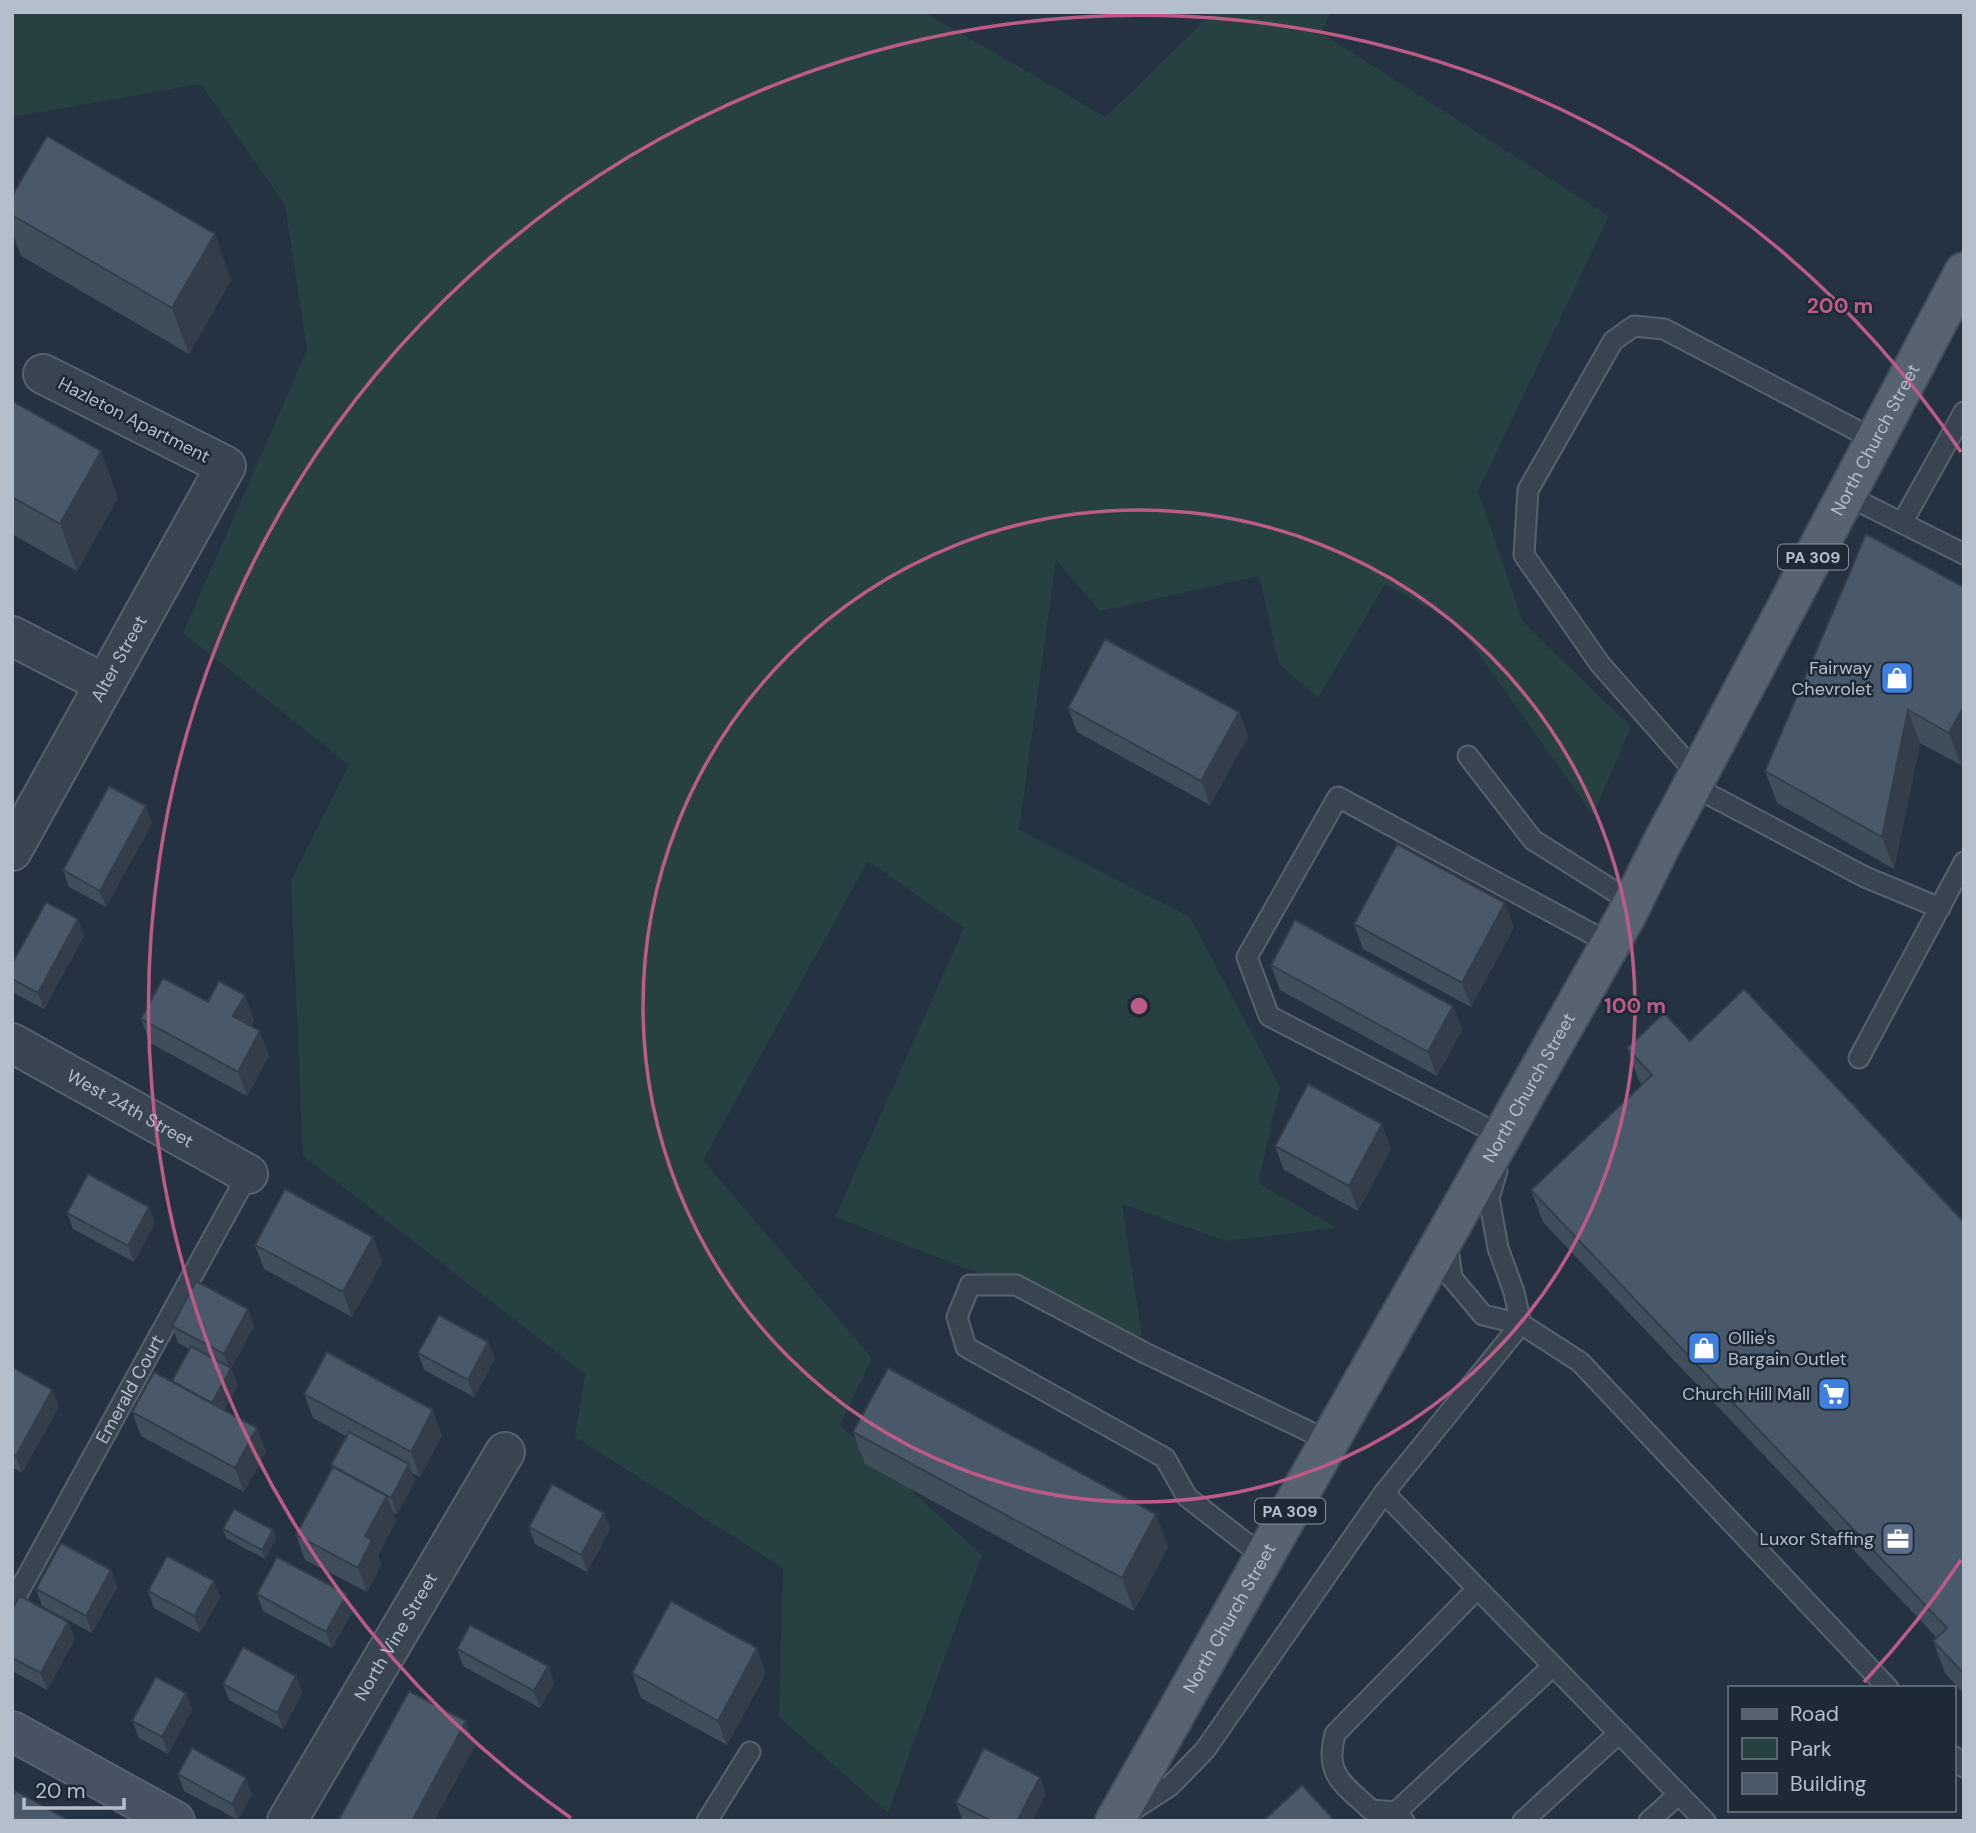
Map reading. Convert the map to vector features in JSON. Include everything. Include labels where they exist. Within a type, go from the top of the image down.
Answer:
[{"type":"main road","name":"North Church Street","points":[[1116,1821],[1623,921],[1964,272]]},
{"type":"street","name":"Hazleton Apartment","points":[[43,374],[226,466]]},
{"type":"street","name":"Alter Street","points":[[12,851],[226,466]]},
{"type":"street","points":[[12,636],[105,684]]},
{"type":"street","name":"West 24th Street","points":[[12,1043],[248,1174]]},
{"type":"street","name":"North Vine Street","points":[[287,1821],[505,1452]]},
{"type":"street","points":[[12,1731],[175,1821]]},
{"type":"lane","points":[[1875,440],[1664,329],[1634,326],[1613,341],[1528,490],[1524,555],[1600,664],[1696,780],[1865,877],[1940,908]]},
{"type":"lane","points":[[1902,523],[1964,412]]},
{"type":"lane","points":[[1846,495],[1964,554]]},
{"type":"lane","points":[[1468,756],[1533,840],[1623,921]]},
{"type":"lane","points":[[1521,1324],[1514,1292],[1498,1248],[1489,1198],[1508,1126],[1269,1016],[1247,957],[1338,797],[1623,921]]},
{"type":"lane","points":[[1859,1058],[1964,862]]},
{"type":"lane","name":"Emerald Court","points":[[12,1604],[248,1174]]},
{"type":"lane","points":[[1446,1233],[1452,1278],[1483,1315],[1521,1324],[1580,1362],[1886,1686]]},
{"type":"lane","points":[[1264,1557],[1187,1497],[1165,1458],[966,1347],[957,1317],[970,1285],[1016,1285],[1145,1353],[1329,1441]]},
{"type":"lane","points":[[1116,1821],[1170,1786],[1205,1750],[1384,1493],[1521,1324]]},
{"type":"lane","points":[[1384,1493],[1705,1821]]},
{"type":"lane","points":[[1477,1589],[1335,1734],[1330,1753],[1335,1776],[1371,1810],[1400,1816],[1553,1666]]},
{"type":"lane","points":[[1523,1821],[1619,1732]]},
{"type":"lane","points":[[708,1821],[750,1752]]},
{"type":"lane","points":[[1649,1821],[1679,1794]]},
{"type":"green space","points":[[12,12],[924,12],[1106,117],[1213,12],[1331,12],[1321,33],[1609,216],[1478,491],[1523,622],[1631,727],[1593,815],[1458,625],[1385,584],[1318,698],[1279,664],[1259,576],[1100,611],[1056,560],[1019,830],[1190,917],[1280,1087],[1258,1183],[1337,1228],[1226,1241],[1122,1204],[1142,1337],[835,1217],[964,928],[868,861],[703,1160],[872,1358],[840,1425],[982,1555],[888,1813],[779,1717],[783,1568],[575,1437],[585,1374],[303,1156],[291,880],[349,765],[183,633],[307,350],[285,205],[201,84],[12,117]]},
{"type":"building","points":[[47,136],[215,234],[172,308],[12,215],[12,196]]},
{"type":"building","points":[[12,401],[101,451],[60,524],[12,497]]},
{"type":"building","name":"Fairway Chevrolet","points":[[1866,534],[1964,587],[1964,706],[1949,733],[1908,710],[1882,837],[1765,771]]},
{"type":"building","points":[[1105,639],[1239,712],[1201,781],[1068,708]]},
{"type":"building","points":[[109,786],[146,806],[100,891],[63,870]]},
{"type":"building","points":[[1397,844],[1505,903],[1462,983],[1354,924]]},
{"type":"building","points":[[46,902],[78,919],[38,993],[12,979],[12,964]]},
{"type":"building","points":[[1295,920],[1453,1006],[1428,1052],[1271,965]]},
{"type":"building","points":[[163,978],[208,1002],[219,981],[245,995],[233,1016],[260,1031],[238,1072],[141,1019]]},
{"type":"building","name":"Church Hill Mall","points":[[1744,989],[1964,1222],[1964,1674],[1933,1641],[1947,1628],[1531,1190],[1652,1075],[1627,1048],[1664,1013],[1690,1041]]},
{"type":"building","points":[[1308,1084],[1382,1124],[1349,1186],[1275,1146]]},
{"type":"building","points":[[88,1174],[149,1207],[128,1246],[67,1213]]},
{"type":"building","points":[[285,1189],[373,1237],[343,1292],[255,1245]]},
{"type":"building","points":[[196,1281],[248,1309],[224,1354],[172,1326]]},
{"type":"building","points":[[439,1315],[488,1342],[468,1380],[418,1353]]},
{"type":"building","points":[[191,1346],[231,1368],[212,1403],[172,1381]]},
{"type":"building","points":[[327,1352],[433,1410],[411,1452],[304,1394]]},
{"type":"building","points":[[12,1367],[52,1390],[16,1456],[12,1454]]},
{"type":"building","points":[[888,1368],[1156,1514],[1122,1578],[853,1432]]},
{"type":"building","points":[[154,1372],[257,1428],[235,1468],[132,1412]]},
{"type":"building","points":[[349,1432],[409,1464],[391,1498],[331,1465]]},
{"type":"building","points":[[333,1467],[387,1496],[365,1536],[372,1540],[358,1568],[296,1535]]},
{"type":"building","points":[[552,1484],[604,1513],[581,1555],[529,1527]]},
{"type":"building","points":[[234,1509],[273,1530],[262,1550],[223,1529]]},
{"type":"building","points":[[61,1543],[111,1570],[86,1616],[36,1589]]},
{"type":"building","points":[[167,1556],[214,1581],[194,1616],[148,1591]]},
{"type":"building","points":[[277,1557],[347,1594],[326,1632],[257,1594]]},
{"type":"building","points":[[20,1596],[68,1622],[41,1673],[12,1658],[12,1609]]},
{"type":"building","points":[[671,1601],[757,1648],[718,1721],[632,1673]]},
{"type":"building","points":[[470,1625],[548,1666],[534,1691],[457,1649]]},
{"type":"building","points":[[243,1647],[296,1676],[277,1713],[223,1684]]},
{"type":"building","points":[[156,1677],[186,1693],[162,1737],[132,1721]]},
{"type":"building","points":[[409,1691],[466,1721],[412,1821],[338,1821]]},
{"type":"building","points":[[192,1748],[246,1778],[232,1804],[178,1774]]},
{"type":"building","points":[[984,1748],[1040,1777],[1017,1821],[991,1821],[956,1803]]},
{"type":"building","points":[[1302,1785],[1335,1821],[1263,1821]]},
{"type":"building","points":[[16,1791],[70,1821],[12,1821],[12,1798]]},
{"type":"place","name":"Fairway Chevrolet","points":[[1897,678]]},
{"type":"place","name":"Ollie's Bargain Outlet","points":[[1704,1348]]},
{"type":"place","name":"Church Hill Mall","points":[[1834,1394]]},
{"type":"place","name":"Luxor Staffing","points":[[1898,1539]]}]
